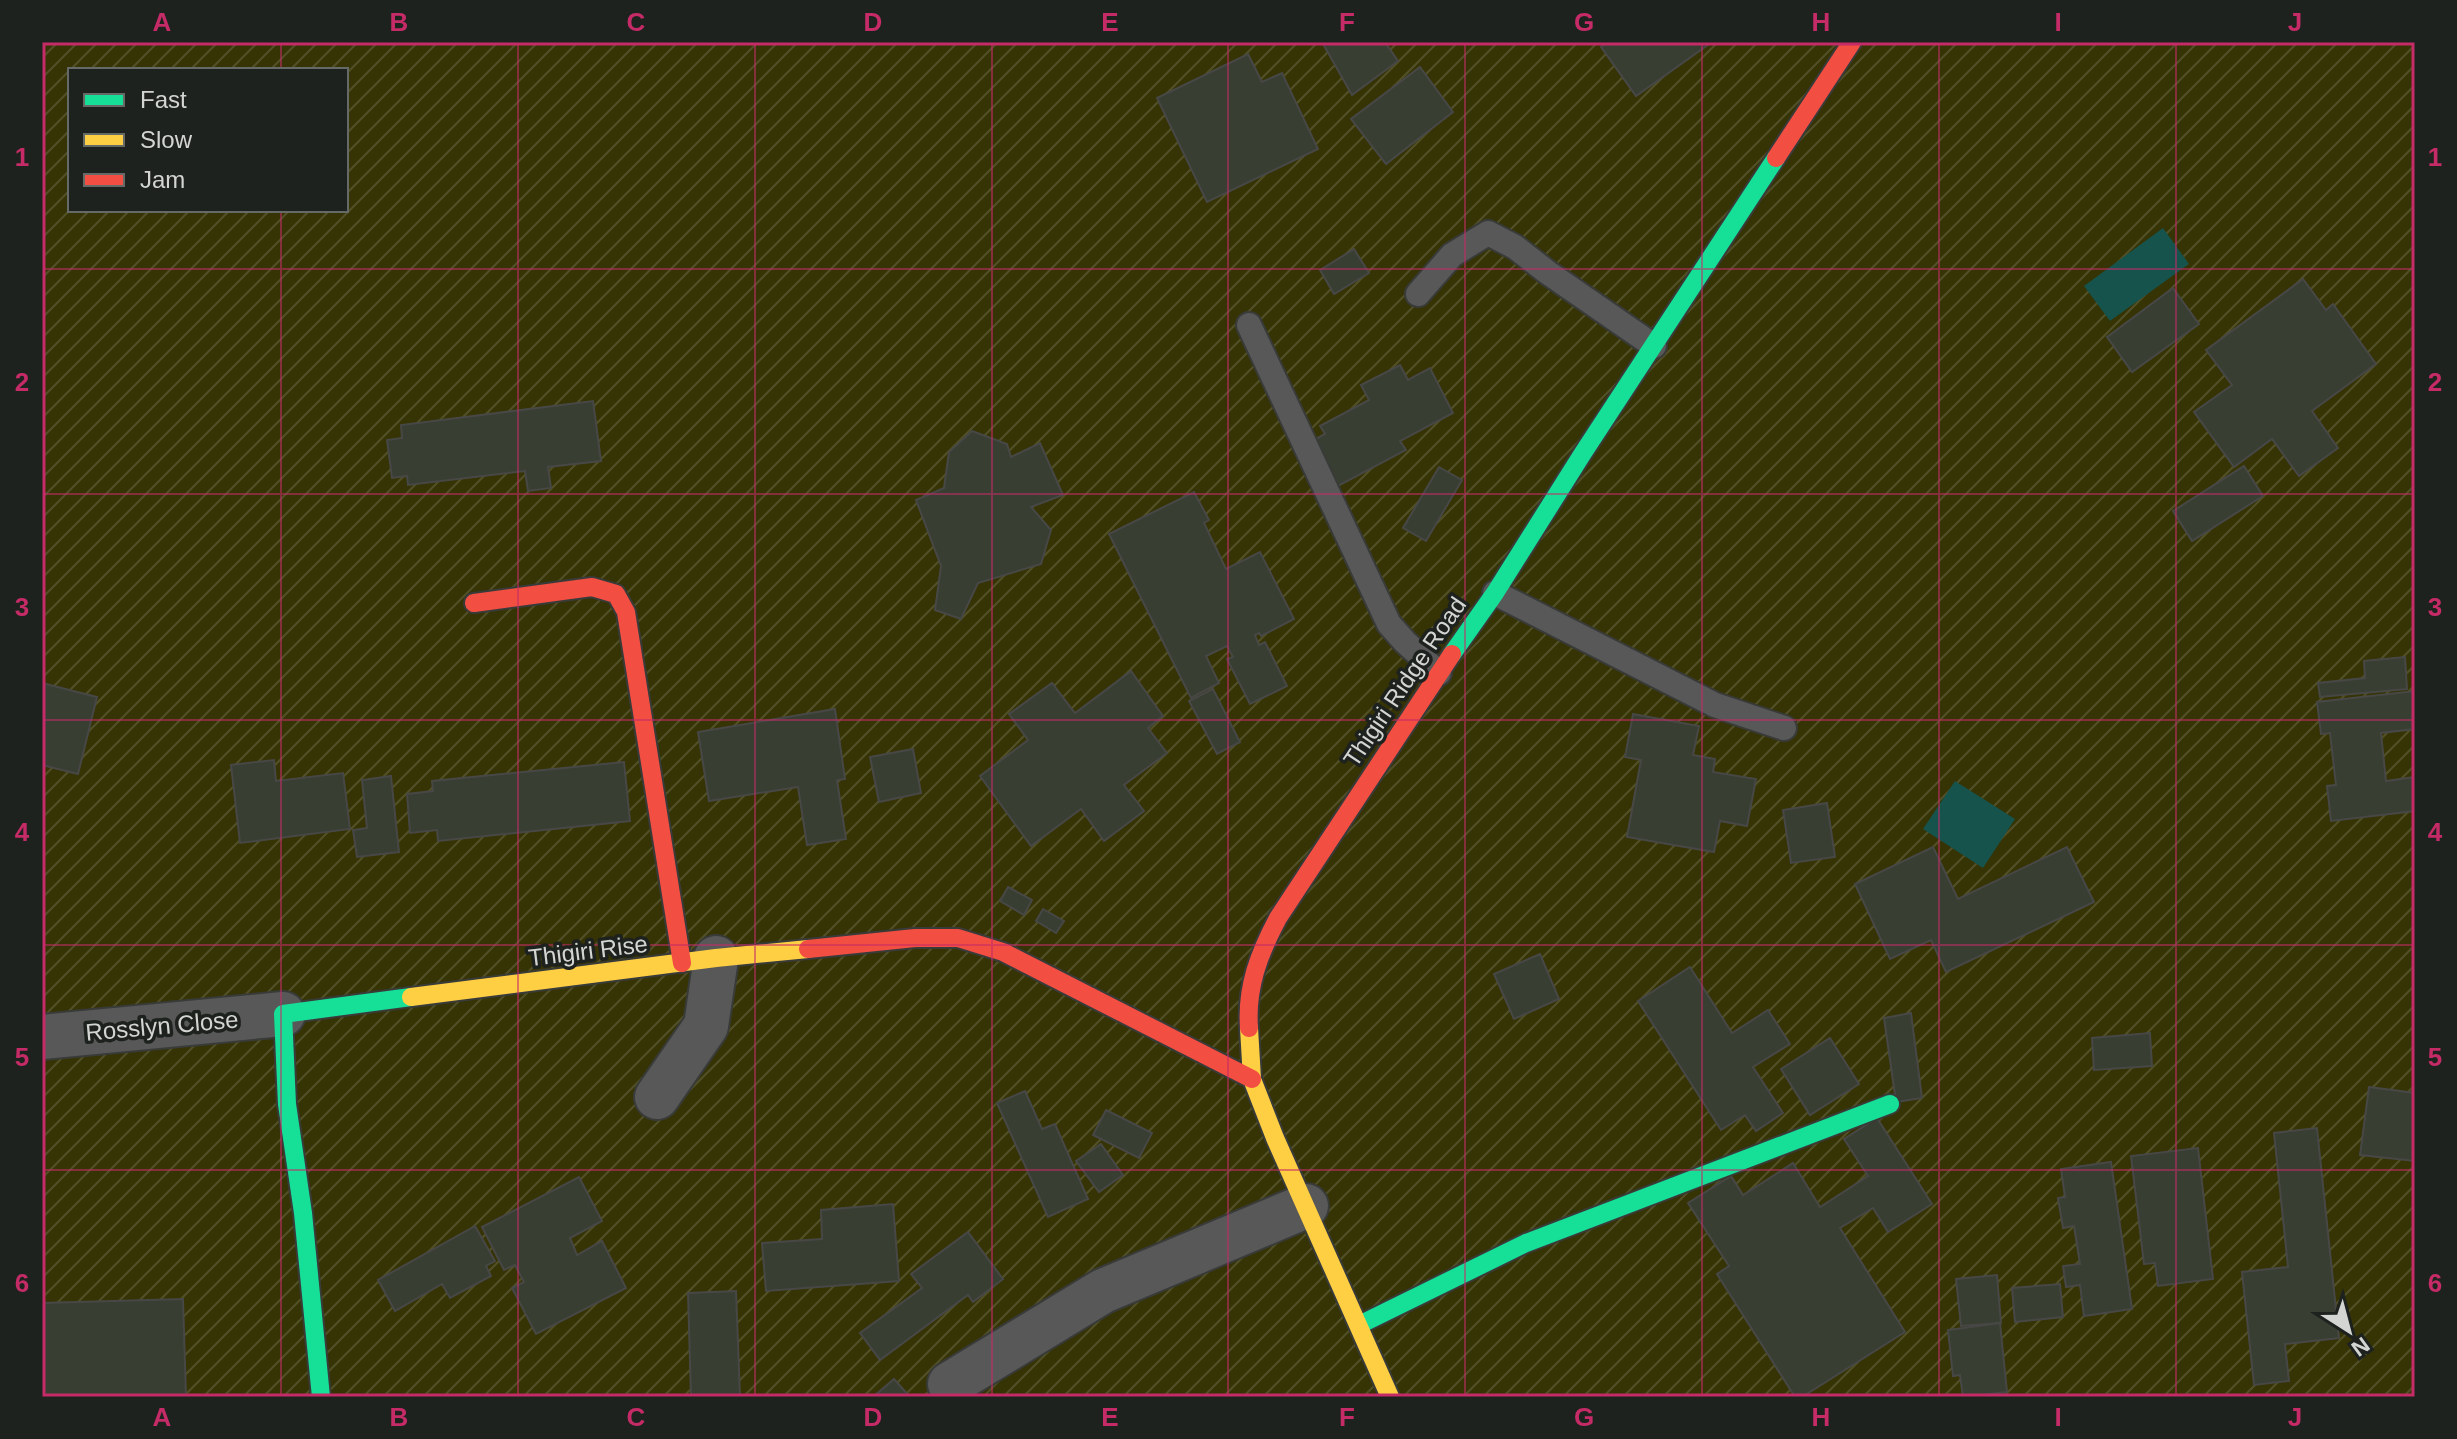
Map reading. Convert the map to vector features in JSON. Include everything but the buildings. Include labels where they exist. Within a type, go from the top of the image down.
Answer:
[{"type":"street","name":"Thigiri Ridge Road","points":[[1390,1397],[1252,1079],[1247,1006],[1253,974],[1278,918],[1495,593],[1852,42]]},
{"type":"street","points":[[474,603],[592,587],[616,594],[626,612],[699,960],[706,1026],[657,1097]]},
{"type":"street","name":"Thigiri Rise","points":[[283,1014],[699,960],[915,938],[958,938],[1003,952],[1252,1079]]},
{"type":"street","points":[[283,1014],[287,1104],[303,1213],[321,1397]]},
{"type":"street","name":"Rosslyn Close","points":[[42,1037],[283,1014]]},
{"type":"street","points":[[1359,1325],[1526,1243],[1890,1104]]},
{"type":"street","points":[[950,1384],[1103,1291],[1306,1206]]},
{"type":"lane","points":[[1418,294],[1452,255],[1488,233],[1515,247],[1654,346]]},
{"type":"lane","points":[[1249,325],[1389,624],[1439,673]]},
{"type":"lane","points":[[1495,593],[1715,705],[1784,728]]},
{"type":"shaded area","points":[[42,42],[2415,42],[2415,1397],[42,1397]]},
{"type":"water","points":[[2163,228],[2189,264],[2110,321],[2084,286]]},
{"type":"water","points":[[1955,781],[2015,819],[1983,868],[1923,829]]},
{"type":"traffic: fast","points":[[1452,654],[1495,593],[1776,158]]},
{"type":"traffic: fast","points":[[321,1397],[303,1213],[287,1104],[283,1014],[411,997]]},
{"type":"traffic: fast","points":[[1359,1325],[1526,1243],[1890,1104]]},
{"type":"traffic: slow","points":[[411,997],[808,949]]},
{"type":"traffic: slow","points":[[1249,1028],[1252,1079],[1390,1397]]},
{"type":"traffic: jam","points":[[1776,158],[1852,42]]},
{"type":"traffic: jam","points":[[474,603],[592,587],[616,594],[626,612],[682,963]]},
{"type":"traffic: jam","points":[[1249,1028],[1255,971],[1278,918],[1452,654]]},
{"type":"traffic: jam","points":[[808,949],[915,938],[958,938],[1003,952],[1252,1079]]}]
